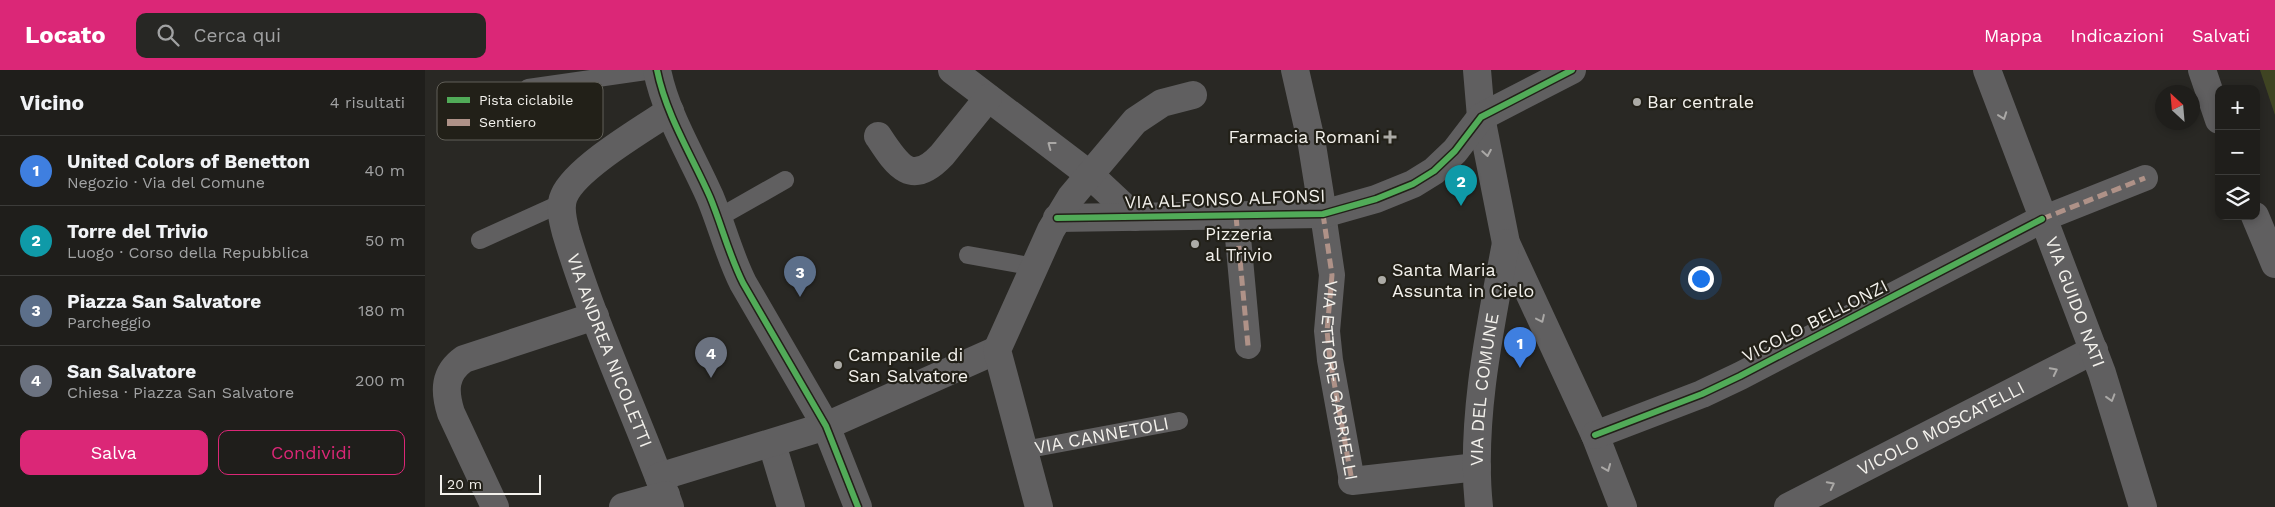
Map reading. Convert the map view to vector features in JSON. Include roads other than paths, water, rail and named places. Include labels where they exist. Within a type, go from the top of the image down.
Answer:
[{"type":"street","points":[[657,70],[670,111],[718,218],[732,262],[826,426],[858,507]]},
{"type":"street","points":[[952,70],[1090,175],[1135,217]]},
{"type":"street","points":[[1295,70],[1312,145],[1323,214]]},
{"type":"street","points":[[1477,70],[1481,116],[1506,243],[1595,435],[1623,507]]},
{"type":"street","points":[[1481,116],[1572,70]]},
{"type":"street","name":"VIA GUIDO NATI","points":[[1987,70],[2042,219],[2094,350],[2110,396],[2143,507]]},
{"type":"street","points":[[2202,70],[2215,108]]},
{"type":"street","points":[[623,507],[665,493],[773,444],[826,426],[997,350],[1057,218],[1067,202],[1135,121],[1162,103],[1193,95]]},
{"type":"street","points":[[878,136],[902,167],[913,172],[921,171],[938,159],[988,98]]},
{"type":"street","points":[[562,203],[568,190],[587,169],[670,111]]},
{"type":"street","name":"VIA ALFONSO ALFONSI","points":[[1057,218],[1323,214],[1388,195],[1426,177],[1451,154],[1481,116]]},
{"type":"street","points":[[2042,219],[2145,178]]},
{"type":"street","name":"VIA ANDREA NICOLETTI","points":[[562,203],[566,233],[595,316],[665,493]]},
{"type":"street","name":"VIA ETTORE GABRIELLI","points":[[1323,214],[1333,275],[1327,331],[1330,360],[1352,481],[1477,467]]},
{"type":"street","points":[[1236,216],[1249,346]]},
{"type":"street","name":"VICOLO BELLONZI","points":[[1595,435],[1702,394],[1747,373],[2042,219]]},
{"type":"street","points":[[2257,220],[2275,264]]},
{"type":"street","name":"VIA DEL COMUNE","points":[[1479,507],[1477,467],[1479,423],[1490,330],[1506,243]]},
{"type":"street","points":[[495,507],[451,413],[447,396],[447,378],[464,359],[595,316]]},
{"type":"street","name":"VIA CANNETOLI","points":[[997,350],[1039,507]]},
{"type":"street","name":"VICOLO MOSCATELLI","points":[[1788,507],[2094,350]]},
{"type":"street","points":[[773,444],[791,507]]},
{"type":"lane","points":[[570,82],[653,70]]},
{"type":"lane","points":[[718,218],[785,180]]},
{"type":"lane","points":[[480,240],[562,203]]},
{"type":"lane","points":[[968,255],[1035,267]]},
{"type":"lane","name":"VIA CANNETOLI","points":[[1024,450],[1179,421]]},
{"type":"place","name":"Bar centrale","points":[[1637,102]]},
{"type":"place","name":"Farmacia Romani","points":[[1390,137]]},
{"type":"place","name":"Torre del Trivio","points":[[1461,206]]},
{"type":"place","name":"Pizzeria al Trivio","points":[[1195,244]]},
{"type":"place","name":"Santa Maria Assunta in Cielo","points":[[1382,280]]},
{"type":"place","name":"Piazza San Salvatore","points":[[800,297]]},
{"type":"place","name":"Campanile di San Salvatore","points":[[838,365]]},
{"type":"place","name":"United Colors of Benetton","points":[[1520,368]]},
{"type":"place","name":"San Salvatore","points":[[711,378]]}]
